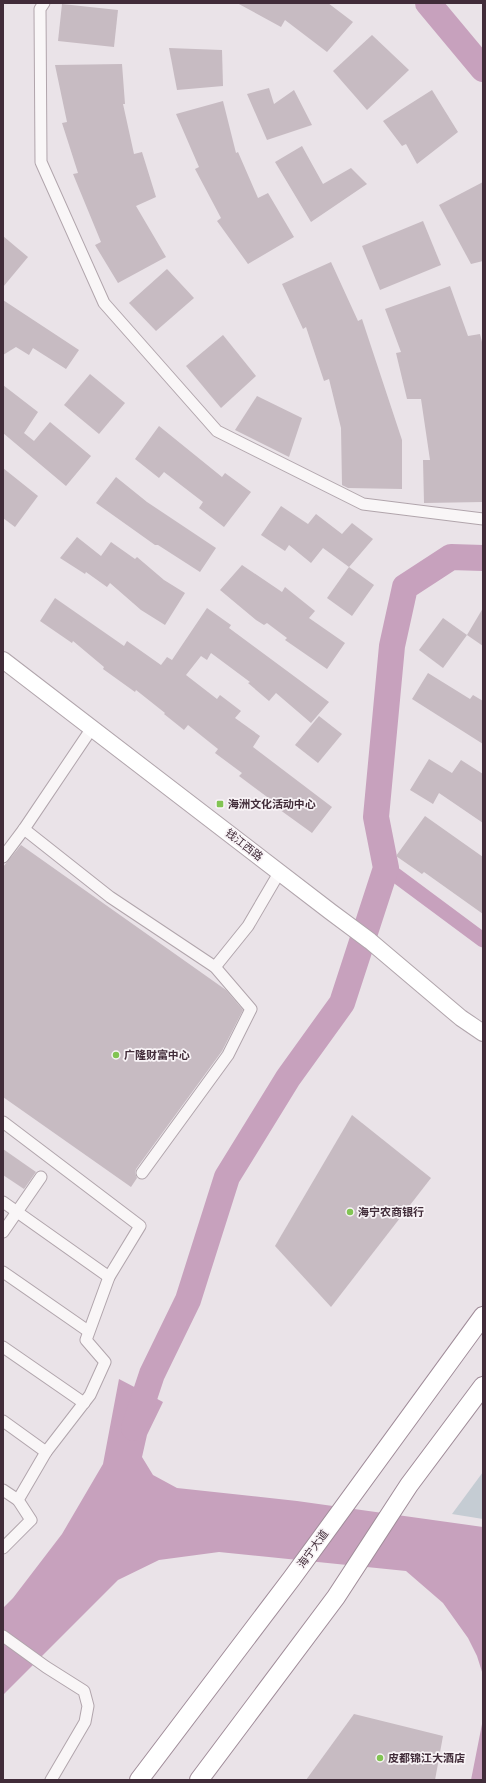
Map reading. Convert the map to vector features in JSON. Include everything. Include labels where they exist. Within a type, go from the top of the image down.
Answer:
[{"type":"highway","name":"海宁大道","points":[[139,1780],[292,1578],[483,1316]]},
{"type":"highway","points":[[199,1780],[336,1597],[409,1485],[483,1386]]},
{"type":"highway","points":[[465,1410],[483,1395]]},
{"type":"main road","name":"钱江西路","points":[[3,660],[279,873],[370,941],[461,1018],[483,1033]]},
{"type":"street","points":[[44,3],[40,9],[41,162],[104,302],[217,431],[363,504],[483,519]]},
{"type":"street","points":[[3,856],[24,829],[92,728]]},
{"type":"street","points":[[24,829],[110,897],[215,967],[251,1009],[228,1055],[142,1173]]},
{"type":"street","points":[[215,967],[248,926],[279,873]]},
{"type":"street","points":[[3,1122],[140,1226],[109,1277],[88,1332],[86,1340],[105,1362],[90,1395],[46,1452],[18,1500]]},
{"type":"street","points":[[3,1232],[41,1177]]},
{"type":"street","points":[[3,1202],[109,1277]]},
{"type":"street","points":[[3,1272],[88,1332]]},
{"type":"street","points":[[3,1347],[84,1403]]},
{"type":"street","points":[[3,1421],[46,1452]]},
{"type":"street","points":[[3,1490],[18,1500],[30,1520],[3,1548]]},
{"type":"street","points":[[3,1636],[46,1667],[84,1691],[88,1706],[85,1722],[51,1780]]},
{"type":"shaded area","points":[[119,1379],[163,1402],[147,1435],[142,1457],[153,1475],[177,1488],[297,1501],[483,1527],[483,1675],[477,1656],[468,1638],[443,1603],[406,1571],[219,1552],[159,1560],[118,1580],[3,1695],[3,1608],[13,1598],[62,1534],[103,1464]]},
{"type":"shaded area","points":[[483,1472],[483,1519],[452,1514]]},
{"type":"shaded area","points":[[483,1717],[483,1780],[471,1780],[482,1724]]},
{"type":"building","points":[[237,3],[328,3],[353,22],[327,52],[285,20],[281,27]]},
{"type":"building","points":[[62,4],[118,10],[114,47],[58,41]]},
{"type":"building","points":[[372,35],[409,70],[367,110],[333,71]]},
{"type":"building","points":[[169,48],[222,50],[223,86],[177,90]]},
{"type":"building","points":[[122,64],[125,104],[123,104],[134,154],[142,152],[156,197],[136,206],[166,257],[118,283],[95,245],[101,242],[73,174],[78,173],[62,123],[67,122],[55,65]]},
{"type":"building","points":[[269,88],[274,104],[294,90],[312,125],[267,140],[247,94]]},
{"type":"building","points":[[432,90],[458,132],[417,164],[406,144],[402,146],[383,121]]},
{"type":"building","points":[[223,101],[236,153],[238,152],[258,198],[268,193],[294,237],[248,264],[217,221],[221,218],[195,169],[199,167],[176,114]]},
{"type":"building","points":[[302,146],[323,184],[351,168],[367,184],[311,222],[275,162]]},
{"type":"building","points":[[483,182],[483,261],[471,264],[439,205]]},
{"type":"building","points":[[423,221],[441,265],[380,290],[362,246]]},
{"type":"building","points":[[3,236],[28,257],[3,287]]},
{"type":"building","points":[[331,262],[358,321],[362,319],[402,440],[402,489],[348,488],[342,485],[341,428],[329,379],[324,381],[306,327],[303,329],[282,284]]},
{"type":"building","points":[[167,269],[194,298],[156,331],[129,303]]},
{"type":"building","points":[[450,286],[468,336],[480,334],[483,346],[483,502],[424,503],[423,460],[430,460],[421,399],[407,399],[396,353],[401,352],[385,309]]},
{"type":"building","points":[[3,300],[79,350],[66,369],[33,348],[29,355],[16,347],[3,355]]},
{"type":"building","points":[[223,335],[256,376],[221,408],[186,366]]},
{"type":"building","points":[[90,374],[125,403],[99,434],[64,405]]},
{"type":"building","points":[[3,385],[38,412],[24,433],[34,441],[50,422],[91,456],[66,486],[3,433]]},
{"type":"building","points":[[257,396],[302,418],[289,457],[235,430]]},
{"type":"building","points":[[159,426],[222,477],[225,473],[251,492],[224,527],[199,508],[203,502],[164,472],[159,478],[135,459]]},
{"type":"building","points":[[3,468],[38,496],[15,527],[3,518]]},
{"type":"building","points":[[116,477],[147,502],[216,548],[200,572],[158,545],[155,545],[96,503]]},
{"type":"building","points":[[281,506],[308,524],[316,514],[342,534],[352,523],[373,539],[349,567],[323,548],[311,563],[289,545],[285,551],[261,535]]},
{"type":"building","points":[[77,537],[101,556],[111,542],[135,559],[137,557],[164,580],[185,593],[165,625],[141,610],[110,583],[107,587],[86,572],[85,574],[60,558]]},
{"type":"building","points":[[242,565],[282,592],[285,587],[315,611],[309,618],[345,643],[327,669],[285,640],[287,638],[267,623],[264,625],[256,620],[220,590]]},
{"type":"building","points":[[349,567],[374,585],[352,616],[327,598]]},
{"type":"building","points":[[55,598],[124,646],[127,641],[161,665],[167,657],[172,660],[207,608],[231,625],[229,628],[329,702],[311,723],[276,693],[269,701],[248,683],[250,682],[211,653],[207,660],[201,656],[186,675],[217,699],[220,695],[241,711],[235,718],[260,736],[253,747],[332,807],[312,833],[276,807],[278,805],[239,776],[242,773],[215,753],[218,749],[188,725],[184,730],[136,690],[135,692],[103,669],[104,667],[73,641],[72,643],[40,621]]},
{"type":"building","points":[[483,608],[483,646],[467,635]]},
{"type":"building","points":[[443,618],[467,635],[443,668],[419,650]]},
{"type":"building","points":[[428,673],[470,699],[473,695],[483,701],[483,744],[412,699]]},
{"type":"building","points":[[319,716],[342,734],[318,763],[295,745]]},
{"type":"building","points":[[429,759],[452,773],[461,760],[483,774],[483,823],[439,793],[433,804],[410,790]]},
{"type":"building","points":[[425,816],[483,857],[483,914],[424,872],[422,874],[396,856]]},
{"type":"building","name":"广隆财富中心","points":[[21,845],[226,990],[243,1010],[222,1051],[136,1169],[135,1173],[137,1178],[131,1187],[3,1097],[3,867]]},
{"type":"building","name":"海宁农商银行","points":[[352,1115],[431,1178],[331,1307],[275,1246]]},
{"type":"building","points":[[3,1149],[36,1172],[24,1189],[3,1175]]},
{"type":"building","name":"皮都锦江大酒店","points":[[354,1714],[443,1736],[435,1780],[306,1780]]},
{"type":"waterway","points":[[428,3],[483,69]]},
{"type":"waterway","points":[[134,1428],[152,1374],[188,1300],[227,1177],[288,1078],[342,1003],[386,868],[376,817],[392,646],[405,587],[451,557],[483,558]]},
{"type":"waterway","points":[[386,868],[483,940]]},
{"type":"place","name":"海洲文化活动中心","points":[[220,804]]},
{"type":"place","name":"广隆财富中心","points":[[116,1055]]},
{"type":"place","name":"海宁农商银行","points":[[350,1212]]},
{"type":"place","name":"皮都锦江大酒店","points":[[380,1758]]}]
